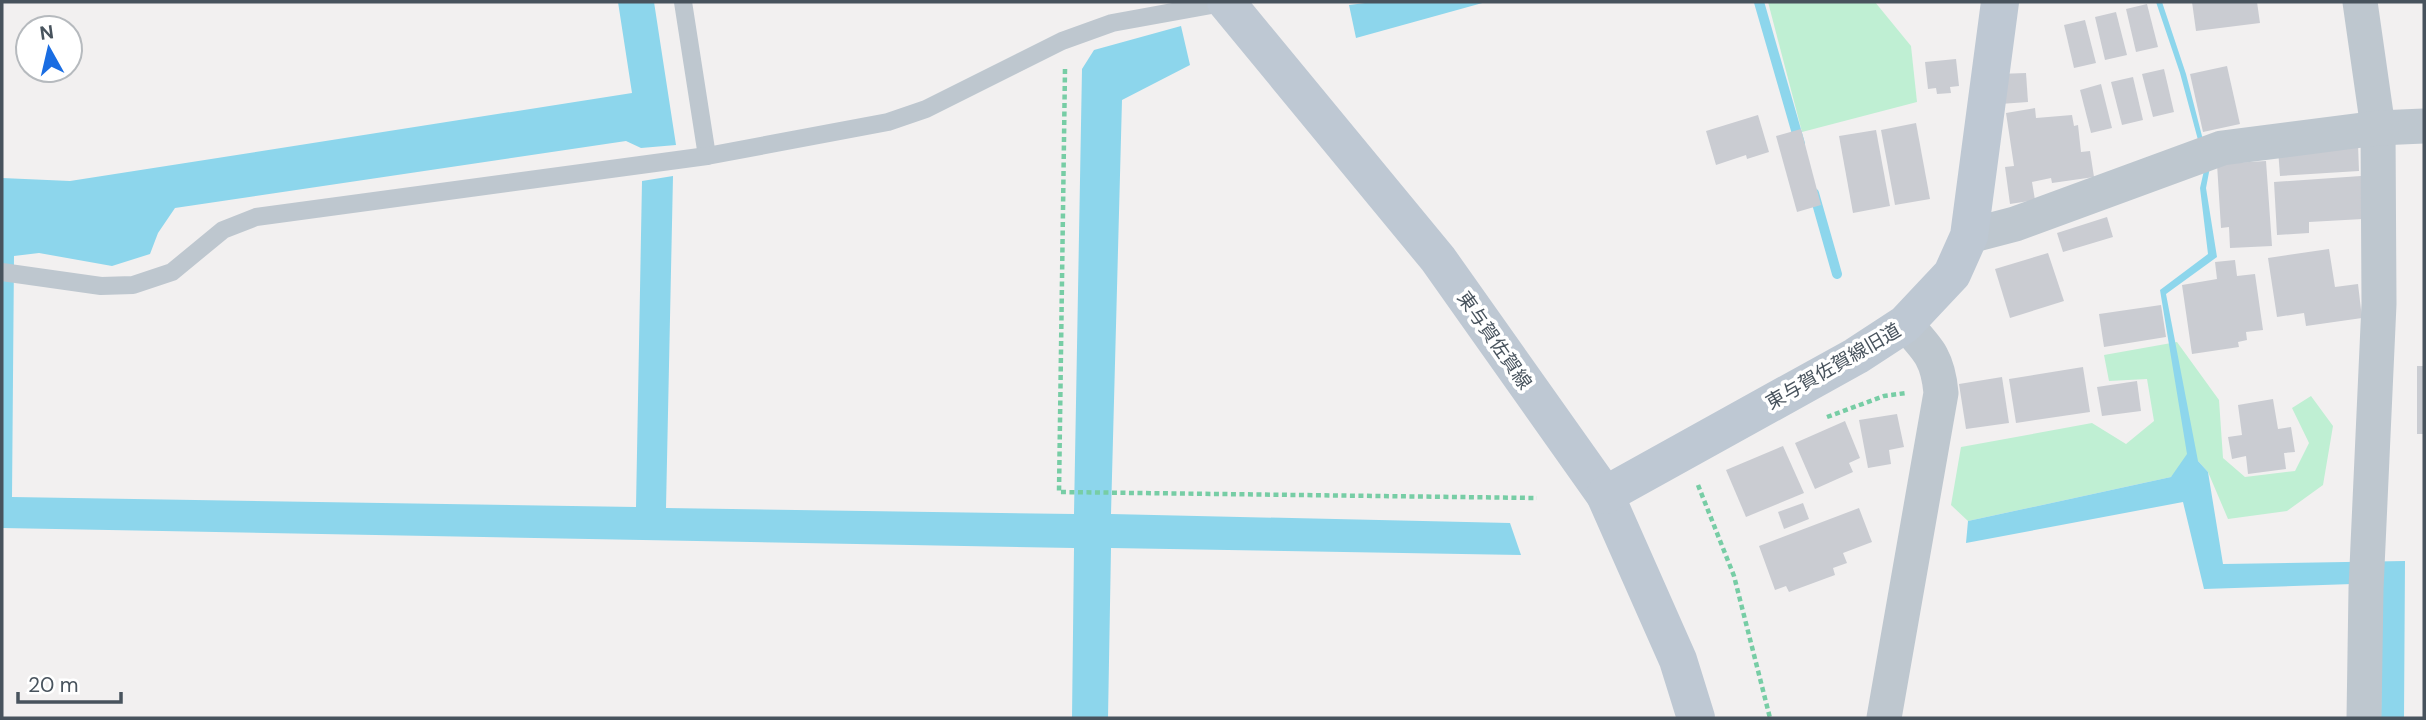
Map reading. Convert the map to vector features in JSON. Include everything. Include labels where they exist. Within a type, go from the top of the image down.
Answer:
[{"type":"main road","name":"東与賀佐賀線","points":[[1228,2],[1438,259],[1605,495],[1678,660],[1696,718]]},
{"type":"main road","name":"東与賀佐賀線旧道","points":[[1605,495],[1856,356],[1905,324],[1952,274],[1969,236],[2000,2]]},
{"type":"street","points":[[2360,2],[2378,128],[2379,304],[2366,589],[2364,718]]},
{"type":"street","points":[[1969,236],[2015,224],[2207,153],[2378,128],[2424,126]]},
{"type":"street","points":[[1884,718],[1941,393],[1939,371],[1927,348],[1905,324]]},
{"type":"lane","points":[[683,2],[707,156]]},
{"type":"lane","points":[[2,272],[101,286],[133,285],[172,272],[222,230],[256,216],[707,156],[888,122],[926,108],[1062,41],[1112,23],[1228,2]]},
{"type":"path","points":[[1062,41],[1066,80],[1059,492],[1537,498]]},
{"type":"path","points":[[1820,419],[1884,396],[1926,391],[1941,393]]},
{"type":"path","points":[[1696,476],[1734,576],[1770,718]]},
{"type":"green space","points":[[1768,2],[1875,2],[1911,46],[1917,102],[1802,132]]},
{"type":"green space","points":[[2177,342],[2219,400],[2223,458],[2245,477],[2295,471],[2309,443],[2292,408],[2311,396],[2333,426],[2323,485],[2287,511],[2228,519],[2208,472],[2198,461],[2171,477],[1968,521],[1951,505],[1961,447],[2092,423],[2126,444],[2154,421],[2147,379],[2109,381],[2104,355]]},
{"type":"water","points":[[618,2],[654,2],[676,145],[641,148],[626,141],[175,208],[158,233],[150,254],[112,266],[39,253],[14,256],[12,497],[636,507],[642,181],[673,176],[666,508],[1074,514],[1082,69],[1094,50],[1181,26],[1190,65],[1122,100],[1111,514],[1510,523],[1521,555],[1111,548],[1108,718],[1072,718],[1074,548],[2,528],[2,178],[70,181],[632,93]]},
{"type":"water","points":[[1373,2],[1486,2],[1356,38],[1349,5]]},
{"type":"water","points":[[2156,2],[2162,2],[2186,74],[2210,167],[2206,188],[2217,257],[2166,294],[2198,461],[2208,472],[2223,564],[2405,561],[2404,718],[2381,718],[2382,583],[2204,589],[2183,502],[1966,543],[1968,521],[2171,477],[2187,454],[2160,290],[2208,254],[2200,188],[2205,166],[2180,73]]},
{"type":"building","points":[[2192,2],[2257,2],[2260,23],[2196,31]]},
{"type":"building","points":[[2147,4],[2158,47],[2136,52],[2126,9]]},
{"type":"building","points":[[2116,12],[2127,55],[2105,60],[2095,17]]},
{"type":"building","points":[[2085,20],[2096,63],[2074,68],[2064,25]]},
{"type":"building","points":[[1956,59],[1959,86],[1950,87],[1951,93],[1937,94],[1936,88],[1928,89],[1925,62]]},
{"type":"building","points":[[2227,66],[2240,124],[2203,132],[2190,74]]},
{"type":"building","points":[[2164,69],[2174,112],[2153,117],[2142,74]]},
{"type":"building","points":[[2026,73],[2028,102],[2000,104],[1998,74]]},
{"type":"building","points":[[2133,77],[2143,120],[2122,125],[2111,82]]},
{"type":"building","points":[[2101,84],[2112,128],[2091,133],[2080,90]]},
{"type":"building","points":[[2035,108],[2036,118],[2072,115],[2074,126],[2078,125],[2081,152],[2090,151],[2094,177],[2052,183],[2051,178],[2032,182],[2035,200],[2010,204],[2005,167],[2014,166],[2006,113]]},
{"type":"building","points":[[1758,115],[1769,152],[1747,159],[1746,155],[1716,165],[1706,131]]},
{"type":"building","points":[[1916,123],[1930,199],[1895,205],[1881,130]]},
{"type":"building","points":[[1801,129],[1821,205],[1797,212],[1776,136]]},
{"type":"building","points":[[1876,130],[1890,206],[1853,213],[1839,136]]},
{"type":"building","points":[[2358,144],[2359,171],[2280,176],[2278,149]]},
{"type":"building","points":[[2266,161],[2272,246],[2230,248],[2229,227],[2221,228],[2217,164]]},
{"type":"building","points":[[2361,176],[2363,219],[2309,222],[2309,233],[2277,235],[2274,182]]},
{"type":"building","points":[[2107,217],[2113,237],[2063,252],[2057,233]]},
{"type":"building","points":[[2329,249],[2335,287],[2358,284],[2362,318],[2306,326],[2304,313],[2277,317],[2268,258]]},
{"type":"building","points":[[2048,253],[2064,301],[2010,318],[1995,269]]},
{"type":"building","points":[[2235,260],[2237,276],[2255,274],[2263,330],[2246,332],[2247,340],[2238,342],[2239,347],[2192,354],[2182,285],[2217,279],[2215,262]]},
{"type":"building","points":[[2161,305],[2166,337],[2104,347],[2099,314]]},
{"type":"building","points":[[2417,366],[2424,366],[2424,434],[2417,434]]},
{"type":"building","points":[[2083,367],[2090,412],[2016,423],[2009,379]]},
{"type":"building","points":[[2002,377],[2009,423],[1966,429],[1959,384]]},
{"type":"building","points":[[2137,381],[2141,411],[2102,416],[2097,387]]},
{"type":"building","points":[[2273,399],[2278,429],[2291,427],[2295,452],[2284,453],[2286,469],[2248,474],[2246,456],[2232,459],[2228,437],[2242,435],[2238,405]]},
{"type":"building","points":[[1897,414],[1904,447],[1889,450],[1891,464],[1868,468],[1859,420]]},
{"type":"building","points":[[1845,421],[1860,458],[1849,463],[1853,472],[1815,489],[1795,443]]},
{"type":"building","points":[[1783,446],[1804,493],[1746,517],[1726,470]]},
{"type":"building","points":[[1803,503],[1809,519],[1784,529],[1778,512]]},
{"type":"building","points":[[1859,508],[1872,542],[1843,553],[1847,563],[1833,568],[1835,575],[1789,592],[1786,586],[1775,590],[1759,546]]},
{"type":"waterway","points":[[1759,2],[1800,144]]},
{"type":"waterway","points":[[1814,193],[1837,274]]}]
